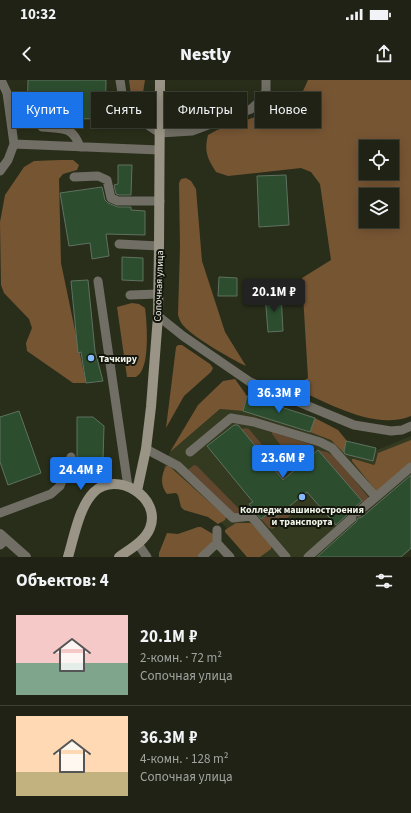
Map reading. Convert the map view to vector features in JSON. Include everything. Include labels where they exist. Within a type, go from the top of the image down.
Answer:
[{"type":"main road","name":"Сопочная улица","points":[[133,489],[146,449],[151,407],[158,316],[160,80]]},
{"type":"main road","points":[[68,557],[80,518],[89,498],[95,491],[103,486],[119,485],[133,489],[144,498],[150,507],[152,518],[150,528],[145,536],[138,544],[119,557]]},
{"type":"street","points":[[2,540],[26,557]]},
{"type":"lane","points":[[0,171],[8,160],[14,144],[7,93],[1,80]]},
{"type":"lane","points":[[120,80],[124,106],[132,115],[160,133],[192,131],[251,109],[260,101],[266,91],[266,80]]},
{"type":"lane","points":[[54,128],[71,131],[75,135],[80,147]]},
{"type":"lane","points":[[14,144],[159,150]]},
{"type":"lane","points":[[74,176],[98,176],[107,180],[111,198],[118,202],[160,201]]},
{"type":"lane","points":[[119,244],[159,246]]},
{"type":"lane","points":[[98,281],[133,489]]},
{"type":"lane","points":[[130,295],[158,294]]},
{"type":"lane","points":[[158,316],[183,336],[250,382],[354,425],[392,431],[402,430],[411,426]]},
{"type":"lane","points":[[190,452],[231,418],[254,422],[320,442],[332,448],[376,497]]},
{"type":"lane","points":[[146,449],[178,466],[232,518],[251,516],[286,557]]},
{"type":"lane","points":[[0,513],[51,494],[60,486],[71,457]]},
{"type":"lane","points":[[308,557],[411,467]]},
{"type":"lane","points":[[217,530],[217,543],[230,557]]},
{"type":"lane","points":[[202,557],[217,543]]},
{"type":"lane","points":[[138,544],[147,557]]},
{"type":"shaded area","points":[[129,80],[145,80],[143,92],[131,92]]},
{"type":"shaded area","points":[[308,80],[411,80],[411,416],[397,420],[382,420],[366,417],[335,407],[292,387],[308,378],[302,278],[331,260],[320,184],[311,172],[301,168],[228,176],[216,172],[208,158],[206,146],[208,135],[223,128],[247,128],[247,120],[255,117],[255,128],[321,128],[321,92],[301,92]]},
{"type":"shaded area","points":[[73,160],[79,165],[77,170],[63,174],[59,179],[61,263],[86,383],[73,383],[27,351],[26,343],[32,328],[29,319],[4,293],[1,285],[0,222],[5,195],[24,167],[34,161]]},
{"type":"shaded area","points":[[186,178],[191,181],[196,189],[202,261],[225,332],[246,366],[194,335],[182,324],[178,315],[180,247],[179,183],[181,179]]},
{"type":"shaded area","points":[[132,303],[139,304],[145,308],[147,348],[146,357],[141,372],[136,377],[127,377],[117,307]]},
{"type":"shaded area","points":[[178,345],[182,345],[210,364],[213,368],[211,372],[184,396],[166,428],[176,347]]},
{"type":"shaded area","points":[[235,379],[247,396],[243,411],[220,409],[170,452],[198,405],[223,381]]},
{"type":"shaded area","name":"Колледж машиностроения и транспорта","points":[[220,409],[243,411],[310,432],[377,450],[411,436],[411,550],[402,557],[250,557],[224,525],[163,469],[170,452]]},
{"type":"shaded area","points":[[315,418],[338,430],[347,441],[344,453],[331,440],[310,432]]},
{"type":"shaded area","points":[[241,429],[249,429],[284,471],[282,480]]},
{"type":"shaded area","points":[[272,432],[311,445],[295,460],[291,459]]},
{"type":"shaded area","points":[[411,440],[411,463],[377,492],[352,461],[352,459],[354,459],[374,465],[378,453]]},
{"type":"shaded area","points":[[318,450],[327,452],[336,457],[369,498],[363,503]]},
{"type":"shaded area","points":[[194,465],[197,466],[243,513],[234,513],[188,471]]},
{"type":"shaded area","points":[[166,466],[169,466],[226,517],[225,520],[218,524],[208,517],[184,510],[181,507],[178,495],[176,493],[167,494],[163,487],[162,477]]},
{"type":"shaded area","points":[[290,506],[295,512],[272,529],[269,528],[261,519],[271,511],[276,517]]},
{"type":"shaded area","points":[[236,523],[251,523],[272,545],[271,549],[260,557],[247,557],[225,532],[225,530]]},
{"type":"shaded area","points":[[201,527],[213,534],[214,539],[211,544],[197,557],[159,557],[159,553],[167,533],[178,534]]},
{"type":"building","points":[[28,80],[106,80],[106,92],[91,92],[91,119],[83,119],[83,92],[28,92]]},
{"type":"building","points":[[118,165],[132,165],[131,195],[116,194],[114,185],[118,184]]},
{"type":"building","points":[[286,175],[289,225],[259,227],[257,176]]},
{"type":"building","points":[[102,187],[105,200],[108,203],[118,207],[131,207],[131,210],[145,211],[145,235],[106,234],[109,256],[92,259],[90,243],[69,246],[60,193]]},
{"type":"building","points":[[122,257],[143,258],[143,281],[122,280]]},
{"type":"building","points":[[219,277],[237,278],[237,296],[218,296]]},
{"type":"building","points":[[88,280],[95,351],[103,381],[86,383],[81,352],[78,353],[71,281]]},
{"type":"building","points":[[281,294],[283,331],[268,332],[265,295]]},
{"type":"building","points":[[247,396],[315,418],[310,432],[243,411]]},
{"type":"building","points":[[19,411],[41,473],[8,485],[0,462],[0,417]]},
{"type":"building","points":[[77,417],[93,417],[104,426],[103,460],[77,460]]},
{"type":"building","points":[[234,425],[238,425],[283,480],[318,450],[362,501],[354,508],[352,512],[336,525],[307,492],[276,517],[271,511],[261,519],[249,504],[253,502],[207,446]]},
{"type":"building","points":[[346,441],[376,448],[373,461],[345,454]]},
{"type":"building","points":[[411,475],[411,548],[401,557],[317,557],[356,522],[358,518],[362,517]]},
{"type":"place","name":"Тачкиру","points":[[91,358]]},
{"type":"place","name":"Колледж машиностроения и транспорта","points":[[302,497]]}]
